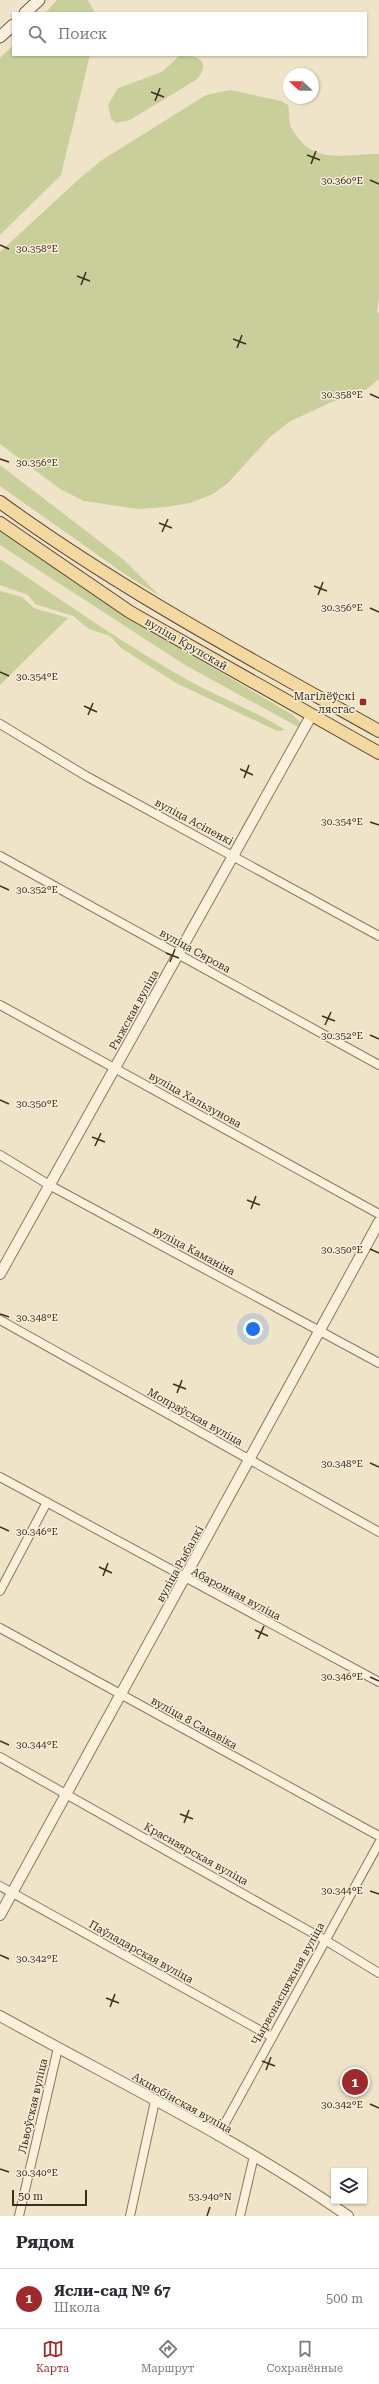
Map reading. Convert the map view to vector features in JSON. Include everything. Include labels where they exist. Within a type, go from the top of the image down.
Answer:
[{"type":"main road","points":[[26,12],[39,0]]},
{"type":"main road","points":[[0,37],[12,26]]},
{"type":"main road","name":"вуліца Крупскай","points":[[0,502],[42,532],[146,599],[279,677],[379,731]]},
{"type":"main road","name":"вуліца Крупскай","points":[[0,523],[130,612],[311,716],[379,753]]},
{"type":"street","name":"Рыжская вуліца","points":[[0,1274],[51,1186],[311,716]]},
{"type":"street","name":"вуліца Асіпенкі","points":[[0,724],[86,776],[379,936]]},
{"type":"street","name":"вуліца Сярова","points":[[0,856],[379,1065]]},
{"type":"street","name":"вуліца Хальзунова","points":[[0,1005],[379,1214]]},
{"type":"street","name":"вуліца Каманіна","points":[[0,1154],[51,1186],[379,1363]]},
{"type":"street","name":"вуліца Рыбалкі","points":[[0,1915],[186,1579],[379,1222]]},
{"type":"street","name":"Мопраўская вуліца","points":[[0,1320],[379,1532]]},
{"type":"street","name":"Абаронная вуліца","points":[[0,1477],[186,1579],[379,1682]]},
{"type":"street","points":[[0,1591],[47,1502]]},
{"type":"street","name":"вуліца 8 Сакавіка","points":[[0,1628],[121,1696],[379,1836]]},
{"type":"street","name":"Краснаярская вуліца","points":[[0,1757],[325,1940],[379,1974]]},
{"type":"street","name":"Чырвонасцяжная вуліца","points":[[218,2136],[379,1843]]},
{"type":"street","name":"Паўладарская вуліца","points":[[0,1886],[272,2037]]},
{"type":"street","name":"Акцюбінская вуліца","points":[[0,2016],[254,2156],[315,2193],[348,2216]]},
{"type":"street","name":"Львоўская вуліца","points":[[19,2216],[58,2048]]},
{"type":"street","points":[[130,2216],[155,2101]]},
{"type":"street","points":[[240,2216],[254,2156]]},
{"type":"green space","points":[[57,0],[88,0],[94,12],[46,12]]},
{"type":"green space","points":[[12,46],[12,56],[90,56],[61,175],[0,235],[0,58]]},
{"type":"green space","points":[[179,56],[193,56],[198,58],[203,64],[201,74],[196,80],[130,120],[116,123],[111,119],[108,105],[118,88],[162,72]]},
{"type":"green space","points":[[230,90],[281,101],[283,104],[288,105],[292,129],[300,141],[310,149],[320,153],[343,156],[379,154],[379,299],[377,310],[379,315],[379,379],[367,389],[329,403],[289,422],[270,437],[228,483],[213,494],[190,503],[166,507],[138,509],[84,501],[60,489],[0,444],[0,252],[79,179],[102,160],[206,95]]},
{"type":"green space","points":[[0,465],[124,560],[160,596],[126,575],[0,486]]},
{"type":"green space","points":[[0,532],[122,614],[293,715],[301,723],[300,728],[185,665],[0,545]]},
{"type":"green space","points":[[0,559],[166,668],[285,730],[277,731],[176,683],[121,648],[110,636],[89,629],[73,616],[35,604],[28,595],[0,585]]},
{"type":"green space","points":[[0,591],[22,597],[34,608],[68,618],[0,685]]},
{"type":"place","name":"Магілёўскі лясгас","points":[[363,702]]},
{"type":"place","name":"Ясли-сад № 67","points":[[355,2082]]}]
